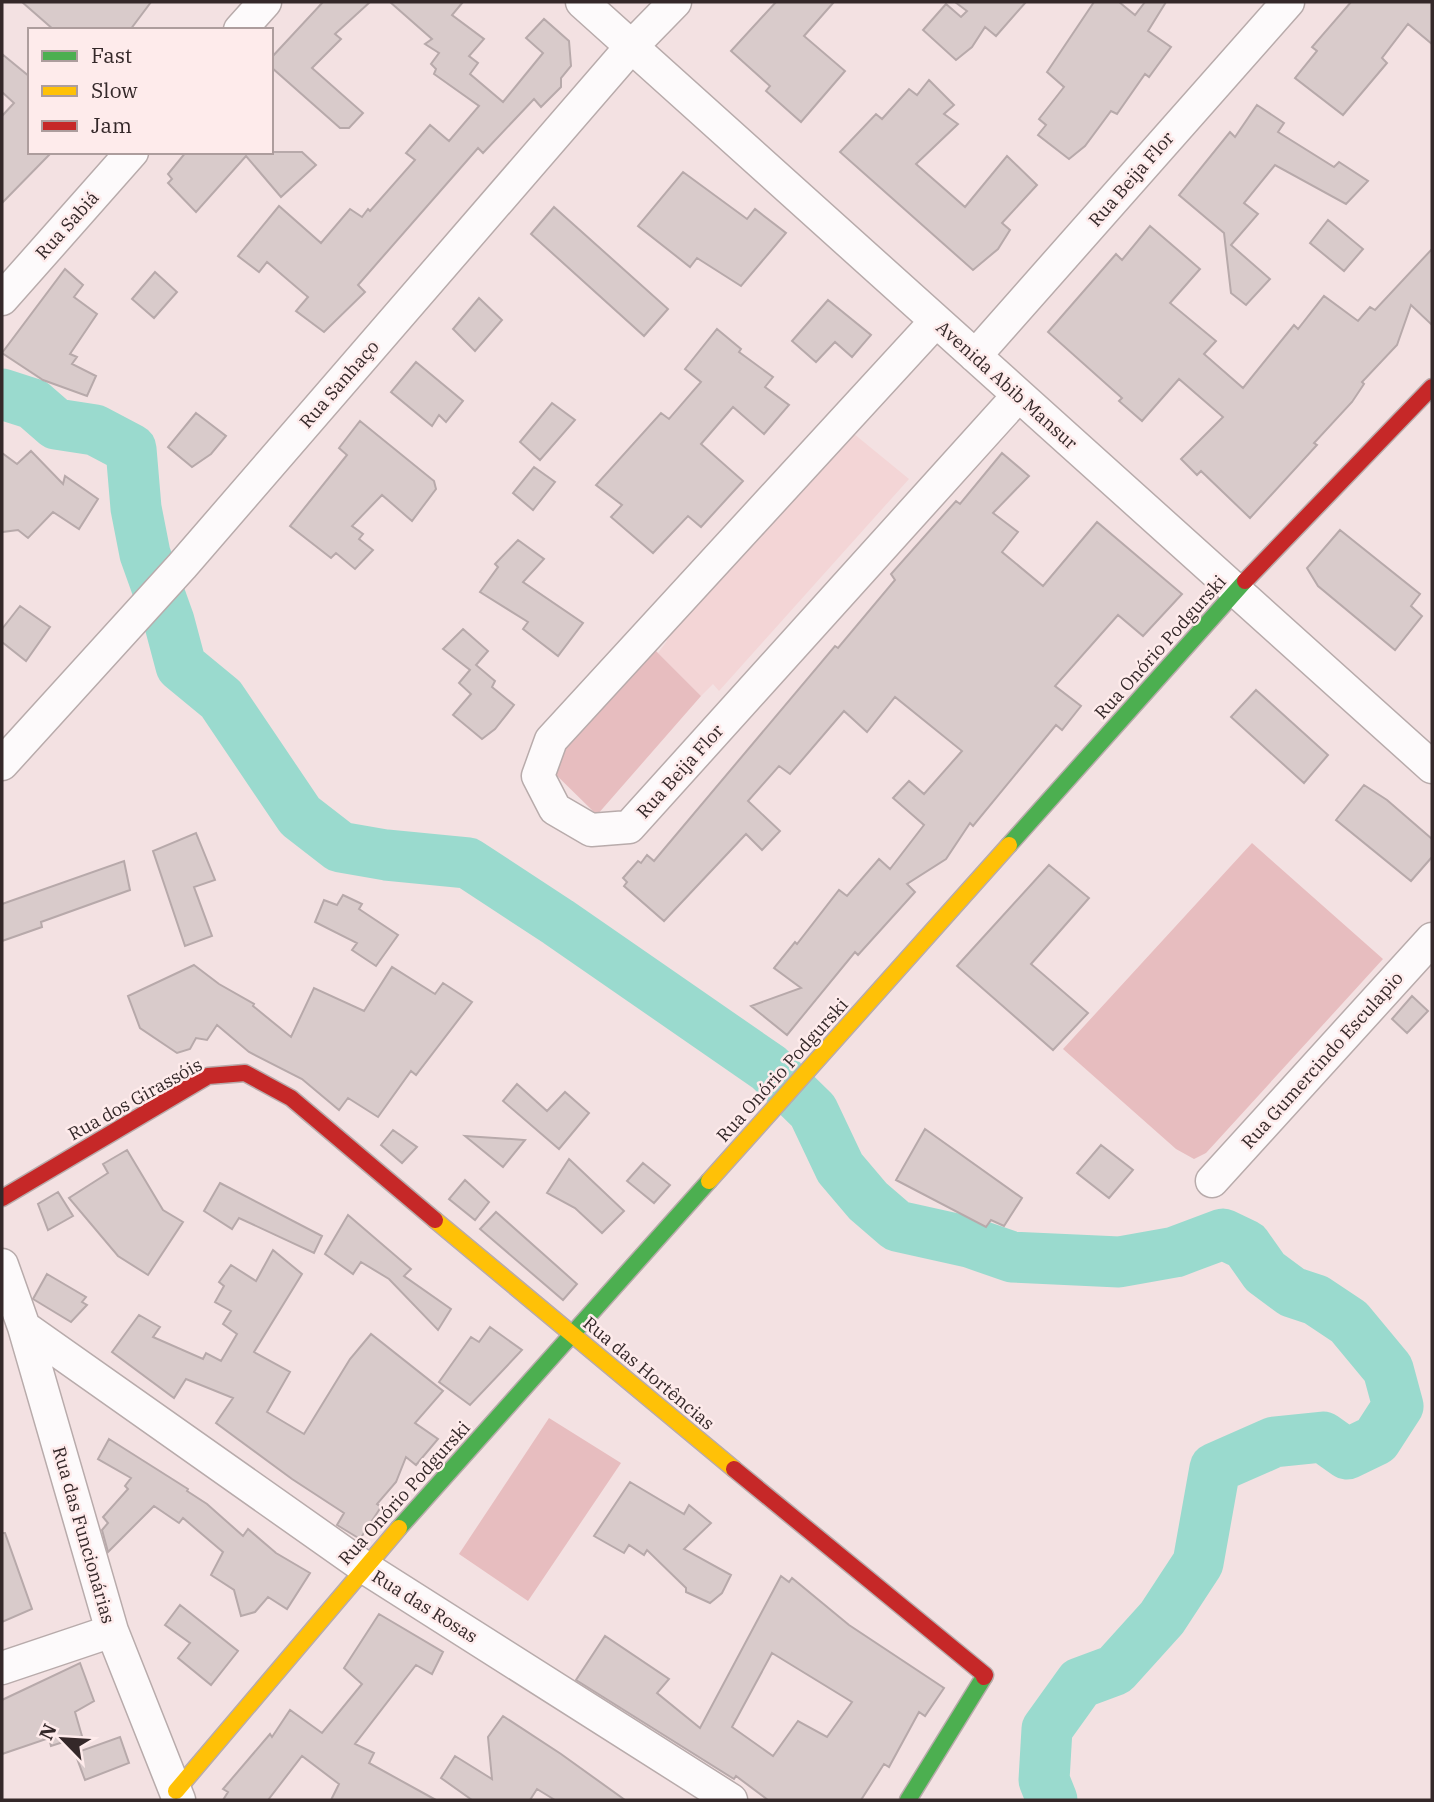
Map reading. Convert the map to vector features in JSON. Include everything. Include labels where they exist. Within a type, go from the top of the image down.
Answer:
[{"type":"street","points":[[242,28],[265,2]]},
{"type":"street","name":"Avenida Abib Mansur","points":[[582,2],[1432,767]]},
{"type":"street","name":"Rua Sanhaço","points":[[2,764],[182,566],[631,47],[675,2]]},
{"type":"street","name":"Rua Beija Flor","points":[[975,356],[1288,2]]},
{"type":"street","name":"Rua Sabiá","points":[[2,299],[130,154]]},
{"type":"street","name":"Rua Beija Flor","points":[[936,321],[551,740],[538,776],[555,809],[591,830],[629,827],[1018,396]]},
{"type":"street","name":"Rua Onório Podgurski","points":[[177,1796],[364,1567],[1236,591],[1432,387]]},
{"type":"street","name":"Rua Gumercindo Esculapio","points":[[1212,1181],[1432,939]]},
{"type":"street","name":"Rua dos Girassóis","points":[[2,1198],[208,1076],[245,1073],[291,1098]]},
{"type":"street","name":"Rua das Hortências","points":[[291,1098],[571,1335],[985,1675],[908,1800]]},
{"type":"street","name":"Rua das Funcionárias","points":[[2,1265],[24,1327],[112,1631],[177,1796]]},
{"type":"street","name":"Rua das Rosas","points":[[24,1327],[364,1567],[731,1800]]},
{"type":"street","points":[[2,1668],[112,1631]]},
{"type":"shaded area","points":[[848,429],[909,479],[719,691],[713,684],[701,696],[658,653],[667,641],[661,635],[806,488],[799,481]]},
{"type":"shaded area","points":[[651,646],[701,696],[597,815],[545,764]]},
{"type":"shaded area","points":[[1252,843],[1383,959],[1206,1153],[1194,1159],[1176,1149],[1063,1049]]},
{"type":"shaded area","points":[[549,1418],[621,1463],[528,1601],[459,1554]]},
{"type":"building","points":[[22,2],[151,2],[132,28],[52,28]]},
{"type":"building","points":[[323,2],[370,2],[335,34],[341,39],[312,68],[363,113],[349,128],[340,128],[273,69],[273,56]]},
{"type":"building","points":[[390,2],[463,2],[452,15],[484,39],[469,56],[478,63],[470,74],[503,102],[543,53],[526,38],[544,19],[569,41],[571,66],[561,78],[561,87],[541,107],[534,99],[483,153],[478,148],[358,285],[365,292],[324,332],[296,311],[308,297],[267,262],[259,272],[238,256],[279,206],[321,243],[350,209],[362,217],[368,209],[370,211],[415,160],[406,153],[430,125],[449,141],[479,106],[434,74],[436,69],[431,64],[439,53],[425,44],[432,39]]},
{"type":"building","points":[[776,2],[834,2],[804,36],[845,71],[801,122],[766,91],[770,86],[731,51]]},
{"type":"building","points":[[955,2],[1026,2],[996,36],[985,27],[972,47],[956,60],[923,30],[946,4],[961,17],[967,11]]},
{"type":"building","points":[[1094,2],[1119,2],[1135,15],[1145,2],[1166,2],[1148,31],[1171,47],[1149,77],[1145,74],[1117,114],[1111,111],[1085,146],[1069,159],[1038,135],[1046,125],[1039,119],[1064,87],[1047,72]]},
{"type":"building","points":[[1351,2],[1432,2],[1432,44],[1408,24],[1382,58],[1387,63],[1343,115],[1295,78],[1317,51],[1312,47]]},
{"type":"building","points":[[2,54],[28,75],[28,154],[50,154],[2,203],[2,116],[14,103],[2,92]]},
{"type":"building","points":[[929,80],[954,105],[944,114],[958,124],[916,164],[965,207],[1007,156],[1037,185],[1002,223],[1010,230],[998,249],[973,270],[840,152],[876,114],[882,119],[909,89],[917,95]]},
{"type":"building","points":[[1257,105],[1284,123],[1278,132],[1334,167],[1339,162],[1368,181],[1346,204],[1275,165],[1244,203],[1258,214],[1231,245],[1270,279],[1246,305],[1231,293],[1224,233],[1179,195],[1230,132],[1235,137]]},
{"type":"building","points":[[302,152],[316,165],[281,197],[246,156],[196,212],[168,183],[172,179],[168,174],[184,154]]},
{"type":"building","points":[[683,172],[747,219],[755,209],[786,233],[741,286],[697,258],[690,267],[638,226]]},
{"type":"building","points":[[554,207],[668,309],[644,336],[531,234]]},
{"type":"building","points":[[1328,220],[1363,249],[1344,271],[1310,243]]},
{"type":"building","points":[[1150,226],[1200,269],[1170,303],[1216,341],[1204,354],[1243,388],[1294,325],[1298,329],[1324,296],[1358,321],[1370,307],[1375,310],[1432,249],[1432,325],[1411,305],[1397,345],[1362,382],[1364,384],[1352,402],[1314,443],[1317,445],[1250,518],[1201,471],[1197,475],[1181,459],[1223,417],[1179,379],[1142,421],[1119,401],[1122,398],[1048,332],[1116,254],[1122,260]]},
{"type":"building","points":[[65,269],[83,285],[74,297],[97,314],[70,354],[77,357],[72,364],[96,376],[87,396],[43,380],[2,353]]},
{"type":"building","points":[[155,272],[177,292],[154,318],[132,299]]},
{"type":"building","points":[[479,298],[502,320],[475,351],[453,329]]},
{"type":"building","points":[[828,300],[871,335],[852,357],[835,342],[816,362],[792,341]]},
{"type":"building","points":[[717,329],[741,349],[739,352],[773,377],[765,387],[789,405],[764,434],[733,407],[701,444],[743,481],[701,527],[688,516],[653,553],[611,517],[622,505],[596,485],[661,413],[669,419],[701,382],[685,369]]},
{"type":"building","points":[[416,362],[463,401],[446,422],[439,415],[432,426],[391,392]]},
{"type":"building","points":[[552,403],[575,420],[540,460],[520,442]]},
{"type":"building","points":[[196,413],[226,436],[211,454],[192,467],[168,447]]},
{"type":"building","points":[[360,421],[434,481],[436,489],[412,521],[382,495],[352,526],[363,534],[359,539],[373,550],[355,569],[336,553],[331,558],[290,526],[347,455],[339,448]]},
{"type":"building","points":[[31,451],[63,484],[65,476],[98,499],[79,529],[53,512],[28,538],[18,530],[2,532],[2,453],[17,464]]},
{"type":"building","points":[[1002,453],[1029,476],[993,513],[1018,532],[1002,552],[1043,586],[1097,522],[1182,594],[1143,636],[1118,615],[1055,686],[1081,706],[1062,730],[1056,725],[973,826],[970,823],[946,859],[907,884],[915,892],[858,955],[855,952],[787,1035],[751,1006],[801,988],[774,968],[795,942],[797,944],[839,890],[847,896],[879,859],[890,869],[924,825],[893,798],[909,781],[924,794],[962,751],[895,697],[867,732],[844,711],[790,774],[779,766],[748,801],[780,831],[762,850],[746,834],[664,921],[624,886],[627,882],[623,878],[647,855],[654,861],[835,646],[838,648],[895,580],[891,574],[956,501],[960,504]]},
{"type":"building","points":[[534,467],[555,482],[533,510],[513,493]]},
{"type":"building","points":[[1340,530],[1420,594],[1411,606],[1422,616],[1395,650],[1318,586],[1307,568]]},
{"type":"building","points":[[518,540],[544,559],[523,582],[583,623],[558,656],[523,629],[528,622],[480,592],[498,567],[495,564]]},
{"type":"building","points":[[20,606],[50,627],[26,661],[2,642],[2,629]]},
{"type":"building","points":[[463,629],[488,651],[476,665],[495,681],[492,687],[514,705],[495,729],[482,739],[453,715],[471,694],[459,683],[470,670],[443,649]]},
{"type":"building","points":[[1256,690],[1328,755],[1304,783],[1231,717]]},
{"type":"building","points":[[1364,785],[1387,800],[1432,839],[1432,857],[1411,881],[1336,820]]},
{"type":"building","points":[[196,833],[215,880],[194,887],[212,936],[185,946],[153,851]]},
{"type":"building","points":[[124,861],[130,890],[41,922],[42,927],[2,941],[2,904]]},
{"type":"building","points":[[1049,865],[1089,898],[1031,964],[1088,1013],[1053,1050],[957,966]]},
{"type":"building","points":[[343,895],[362,904],[359,909],[398,935],[376,966],[352,950],[357,943],[315,922],[324,900],[337,905]]},
{"type":"building","points":[[194,965],[219,984],[254,1004],[253,1006],[291,1037],[314,988],[364,1011],[392,967],[435,994],[443,983],[472,1002],[416,1075],[411,1071],[378,1117],[348,1098],[339,1110],[302,1079],[249,1052],[217,1025],[207,1040],[196,1038],[190,1049],[177,1053],[140,1028],[128,996]]},
{"type":"building","points":[[1412,996],[1428,1011],[1407,1033],[1392,1019]]},
{"type":"building","points":[[517,1084],[547,1111],[565,1092],[589,1113],[559,1149],[503,1101]]},
{"type":"building","points":[[925,1129],[1022,1198],[1004,1226],[991,1220],[986,1227],[896,1180]]},
{"type":"building","points":[[393,1130],[417,1147],[402,1163],[381,1145]]},
{"type":"building","points":[[465,1136],[525,1140],[503,1167]]},
{"type":"building","points":[[1101,1145],[1133,1170],[1109,1198],[1077,1173]]},
{"type":"building","points":[[127,1150],[163,1210],[183,1222],[148,1275],[118,1256],[69,1198],[108,1173],[103,1164]]},
{"type":"building","points":[[569,1159],[624,1211],[602,1233],[575,1208],[547,1193]]},
{"type":"building","points":[[643,1163],[670,1185],[654,1203],[627,1181]]},
{"type":"building","points":[[465,1180],[489,1202],[475,1220],[449,1199]]},
{"type":"building","points":[[220,1183],[322,1236],[314,1253],[239,1218],[232,1229],[204,1211]]},
{"type":"building","points":[[58,1192],[73,1216],[48,1230],[38,1204]]},
{"type":"building","points":[[496,1212],[577,1284],[563,1300],[480,1229]]},
{"type":"building","points":[[348,1215],[411,1269],[404,1276],[451,1309],[438,1330],[389,1279],[361,1262],[353,1274],[325,1254]]},
{"type":"building","points":[[273,1250],[302,1274],[254,1352],[290,1372],[267,1412],[304,1434],[350,1359],[371,1334],[443,1391],[415,1423],[438,1439],[416,1465],[406,1457],[396,1482],[377,1504],[381,1507],[360,1539],[337,1525],[344,1513],[216,1423],[233,1398],[186,1379],[174,1398],[112,1352],[139,1315],[160,1327],[153,1337],[203,1359],[206,1353],[221,1361],[237,1334],[223,1324],[231,1311],[215,1302],[224,1286],[219,1282],[231,1265],[256,1281]]},
{"type":"building","points":[[47,1274],[86,1297],[82,1302],[87,1305],[71,1322],[33,1299]]},
{"type":"building","points":[[490,1327],[522,1350],[470,1405],[439,1382],[471,1337],[479,1342]]},
{"type":"building","points":[[109,1439],[188,1489],[187,1491],[207,1504],[243,1536],[248,1529],[276,1553],[310,1573],[287,1609],[268,1597],[255,1612],[241,1616],[234,1590],[211,1575],[223,1552],[183,1518],[179,1523],[154,1506],[108,1552],[102,1530],[108,1523],[103,1517],[128,1489],[125,1486],[131,1478],[98,1459]]},
{"type":"building","points":[[630,1482],[684,1514],[689,1505],[711,1523],[684,1549],[731,1575],[722,1593],[710,1603],[686,1592],[686,1588],[647,1550],[644,1555],[629,1545],[624,1553],[594,1536]]},
{"type":"building","points":[[2,1533],[5,1533],[32,1609],[2,1622]]},
{"type":"building","points":[[781,1576],[789,1582],[792,1578],[849,1625],[944,1688],[925,1716],[919,1712],[889,1767],[884,1764],[861,1800],[768,1800],[736,1776],[734,1779],[576,1680],[605,1636],[669,1679],[657,1693],[700,1728]],"holes":[[[772,1653],[852,1702],[827,1737],[798,1721],[773,1756],[732,1727]]]},
{"type":"building","points":[[180,1605],[238,1651],[211,1685],[178,1658],[190,1643],[165,1625]]},
{"type":"building","points":[[379,1614],[443,1652],[432,1674],[416,1665],[355,1744],[374,1753],[369,1763],[436,1800],[331,1800],[339,1784],[302,1756],[268,1800],[223,1800],[228,1792],[223,1789],[270,1734],[272,1737],[290,1710],[322,1733],[362,1684],[344,1668]]},
{"type":"building","points":[[80,1663],[94,1701],[75,1712],[82,1736],[51,1746],[49,1738],[2,1754],[2,1700]]},
{"type":"building","points":[[503,1716],[625,1800],[555,1800],[537,1789],[530,1800],[472,1800],[441,1778],[455,1756],[492,1779],[488,1737]]},
{"type":"building","points":[[120,1737],[129,1763],[85,1780],[75,1753]]},
{"type":"waterway","points":[[2,394],[33,404],[56,424],[95,430],[131,449],[136,508],[145,554],[169,621],[181,666],[221,699],[300,816],[340,847],[386,855],[468,863],[558,922],[769,1068],[813,1111],[840,1168],[868,1201],[897,1226],[969,1242],[1012,1257],[1119,1262],[1175,1252],[1223,1234],[1246,1245],[1265,1272],[1292,1292],[1316,1300],[1349,1322],[1388,1369],[1398,1406],[1376,1440],[1347,1454],[1323,1437],[1274,1442],[1215,1468],[1198,1563],[1162,1618],[1115,1670],[1080,1683],[1047,1729],[1044,1780],[1052,1800]]},
{"type":"traffic: fast","points":[[1009,845],[1245,581]]},
{"type":"traffic: fast","points":[[399,1528],[709,1181]]},
{"type":"traffic: fast","points":[[908,1800],[984,1677]]},
{"type":"traffic: slow","points":[[709,1181],[1009,845]]},
{"type":"traffic: slow","points":[[435,1220],[734,1469]]},
{"type":"traffic: slow","points":[[176,1791],[399,1528]]},
{"type":"traffic: jam","points":[[1245,581],[1432,387]]},
{"type":"traffic: jam","points":[[2,1198],[208,1076],[245,1073],[291,1098],[435,1220]]},
{"type":"traffic: jam","points":[[734,1469],[985,1675],[984,1677]]}]
